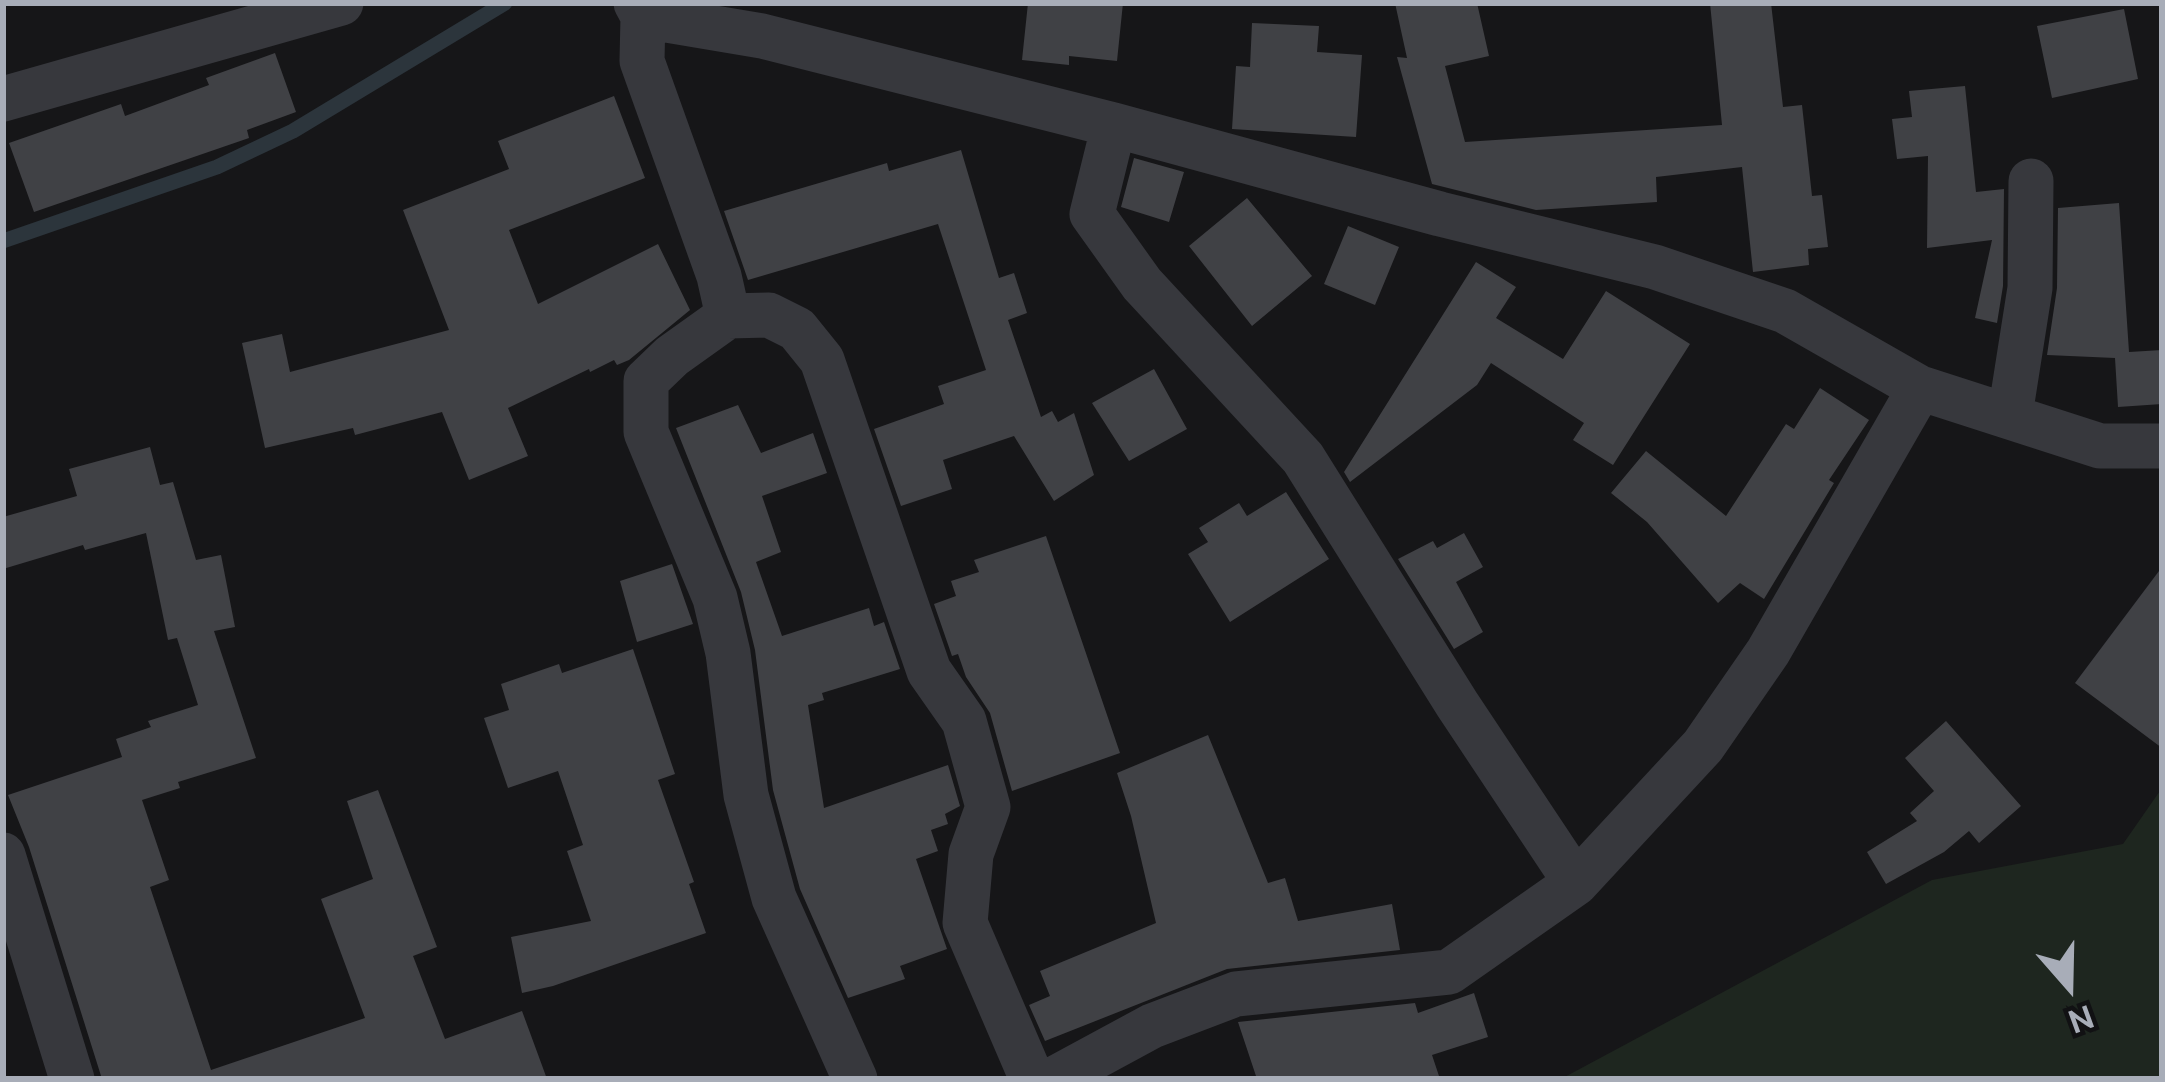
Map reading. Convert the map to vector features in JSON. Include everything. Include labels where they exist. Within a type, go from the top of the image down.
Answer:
[{"type":"street","points":[[3,98],[341,3]]},
{"type":"street","points":[[728,316],[719,276],[642,61],[640,10],[1114,124],[1439,214],[1655,267],[1786,311],[1920,388],[2100,446],[2162,446]]},
{"type":"street","points":[[1114,124],[1092,214],[1142,284],[1303,458],[1576,883]]},
{"type":"street","points":[[2009,416],[2030,289],[2031,181]]},
{"type":"street","points":[[855,1079],[774,898],[746,795],[728,653],[715,598],[646,432],[646,381],[728,316],[770,315],[797,329],[822,360],[929,671],[964,721],[988,807],[971,854],[965,923],[1032,1079]]},
{"type":"street","points":[[1054,1079],[1152,1026],[1236,994],[1449,972],[1576,883],[1703,746],[1755,671],[1920,388]]},
{"type":"street","points":[[3,855],[72,1079]]},
{"type":"shaded area","points":[[2162,788],[2162,1079],[1561,1079],[1932,880],[2123,844]]},
{"type":"building","points":[[1028,3],[1123,3],[1117,61],[1069,56],[1069,65],[1022,60]]},
{"type":"building","points":[[1395,3],[1477,3],[1489,56],[1445,66],[1465,142],[1722,125],[1710,3],[1771,3],[1783,107],[1802,105],[1812,196],[1822,195],[1828,247],[1808,249],[1809,265],[1753,272],[1742,167],[1656,177],[1657,202],[1536,210],[1432,184],[1397,57],[1407,58]]},
{"type":"building","points":[[2124,9],[2138,79],[2052,98],[2037,26]]},
{"type":"building","points":[[1252,23],[1319,26],[1317,52],[1362,55],[1356,137],[1232,129],[1236,66],[1250,67]]},
{"type":"building","points":[[275,53],[296,112],[247,130],[249,138],[34,212],[9,143],[121,104],[125,116],[209,85],[206,78]]},
{"type":"building","points":[[1965,86],[1976,192],[2004,189],[2003,286],[1997,323],[1975,318],[1992,240],[1927,248],[1928,156],[1897,159],[1892,119],[1912,117],[1909,91]]},
{"type":"building","points":[[614,96],[645,178],[509,230],[538,304],[658,244],[690,310],[629,360],[589,369],[508,408],[528,456],[469,480],[442,412],[355,435],[353,428],[265,448],[242,343],[282,334],[290,372],[449,330],[403,210],[509,169],[498,141]]},
{"type":"building","points":[[961,150],[999,278],[1014,273],[1027,313],[1008,320],[1041,417],[1052,411],[1058,422],[1074,413],[1094,475],[1054,501],[1014,436],[943,460],[952,489],[901,506],[874,429],[944,404],[938,386],[986,370],[938,224],[748,280],[724,211],[887,163],[889,171]]},
{"type":"building","points":[[1134,158],[1184,172],[1169,222],[1121,207]]},
{"type":"building","points":[[1247,198],[1312,276],[1252,326],[1189,246]]},
{"type":"building","points":[[2119,203],[2129,352],[2162,350],[2162,404],[2118,407],[2115,358],[2047,355],[2057,288],[2058,208]]},
{"type":"building","points":[[1348,226],[1399,247],[1375,305],[1324,284]]},
{"type":"building","points":[[1476,262],[1516,287],[1496,318],[1563,359],[1606,291],[1690,344],[1613,465],[1573,440],[1584,423],[1491,363],[1477,385],[1350,482],[1344,472]]},
{"type":"building","points":[[1154,369],[1187,429],[1129,461],[1092,403]]},
{"type":"building","points":[[1820,388],[1869,420],[1829,480],[1834,483],[1764,599],[1740,583],[1718,603],[1647,522],[1611,493],[1646,451],[1726,516],[1786,424],[1794,429]]},
{"type":"building","points":[[738,405],[761,453],[813,433],[827,473],[762,496],[781,552],[756,562],[782,636],[869,608],[874,626],[884,622],[900,669],[822,693],[824,700],[808,705],[824,808],[948,765],[960,806],[945,814],[948,824],[931,830],[938,851],[916,859],[947,949],[900,966],[905,979],[848,998],[800,889],[773,790],[755,650],[741,592],[676,428]]},
{"type":"building","points":[[150,447],[160,485],[173,482],[196,560],[221,555],[235,627],[214,631],[256,758],[178,782],[180,788],[142,800],[169,880],[150,887],[211,1070],[365,1018],[321,899],[373,879],[347,801],[378,790],[437,947],[413,956],[445,1039],[522,1011],[547,1079],[102,1079],[8,795],[122,757],[116,739],[151,727],[148,721],[198,705],[177,638],[168,640],[146,533],[85,550],[83,545],[3,569],[3,517],[77,496],[69,469]]},
{"type":"building","points":[[1286,492],[1329,559],[1230,622],[1188,554],[1208,542],[1199,528],[1239,503],[1247,516]]},
{"type":"building","points":[[1464,533],[1483,567],[1456,582],[1483,632],[1454,649],[1398,559],[1433,541],[1437,548]]},
{"type":"building","points":[[1046,536],[1120,753],[1012,791],[990,713],[966,677],[958,654],[952,656],[934,604],[956,596],[951,581],[979,572],[974,560]]},
{"type":"building","points":[[672,564],[693,624],[637,642],[620,581]]},
{"type":"building","points":[[2162,567],[2162,748],[2075,683]]},
{"type":"building","points":[[633,649],[675,774],[658,780],[694,882],[689,884],[706,933],[522,993],[511,937],[591,921],[567,851],[583,845],[558,771],[508,788],[484,718],[509,710],[501,684],[559,664],[562,673]]},
{"type":"building","points":[[1946,721],[2021,806],[1979,843],[1969,831],[1944,852],[1886,884],[1867,852],[1917,821],[1910,813],[1934,791],[1905,758]]},
{"type":"building","points":[[1208,735],[1268,883],[1285,878],[1298,921],[1392,904],[1400,950],[1227,969],[1045,1041],[1029,1005],[1050,996],[1040,971],[1156,923],[1117,773]]},
{"type":"building","points":[[1474,993],[1488,1037],[1432,1055],[1440,1079],[1257,1079],[1238,1022],[1415,1003],[1418,1013]]},
{"type":"waterway","points":[[3,241],[217,167],[293,131],[505,3]]}]
